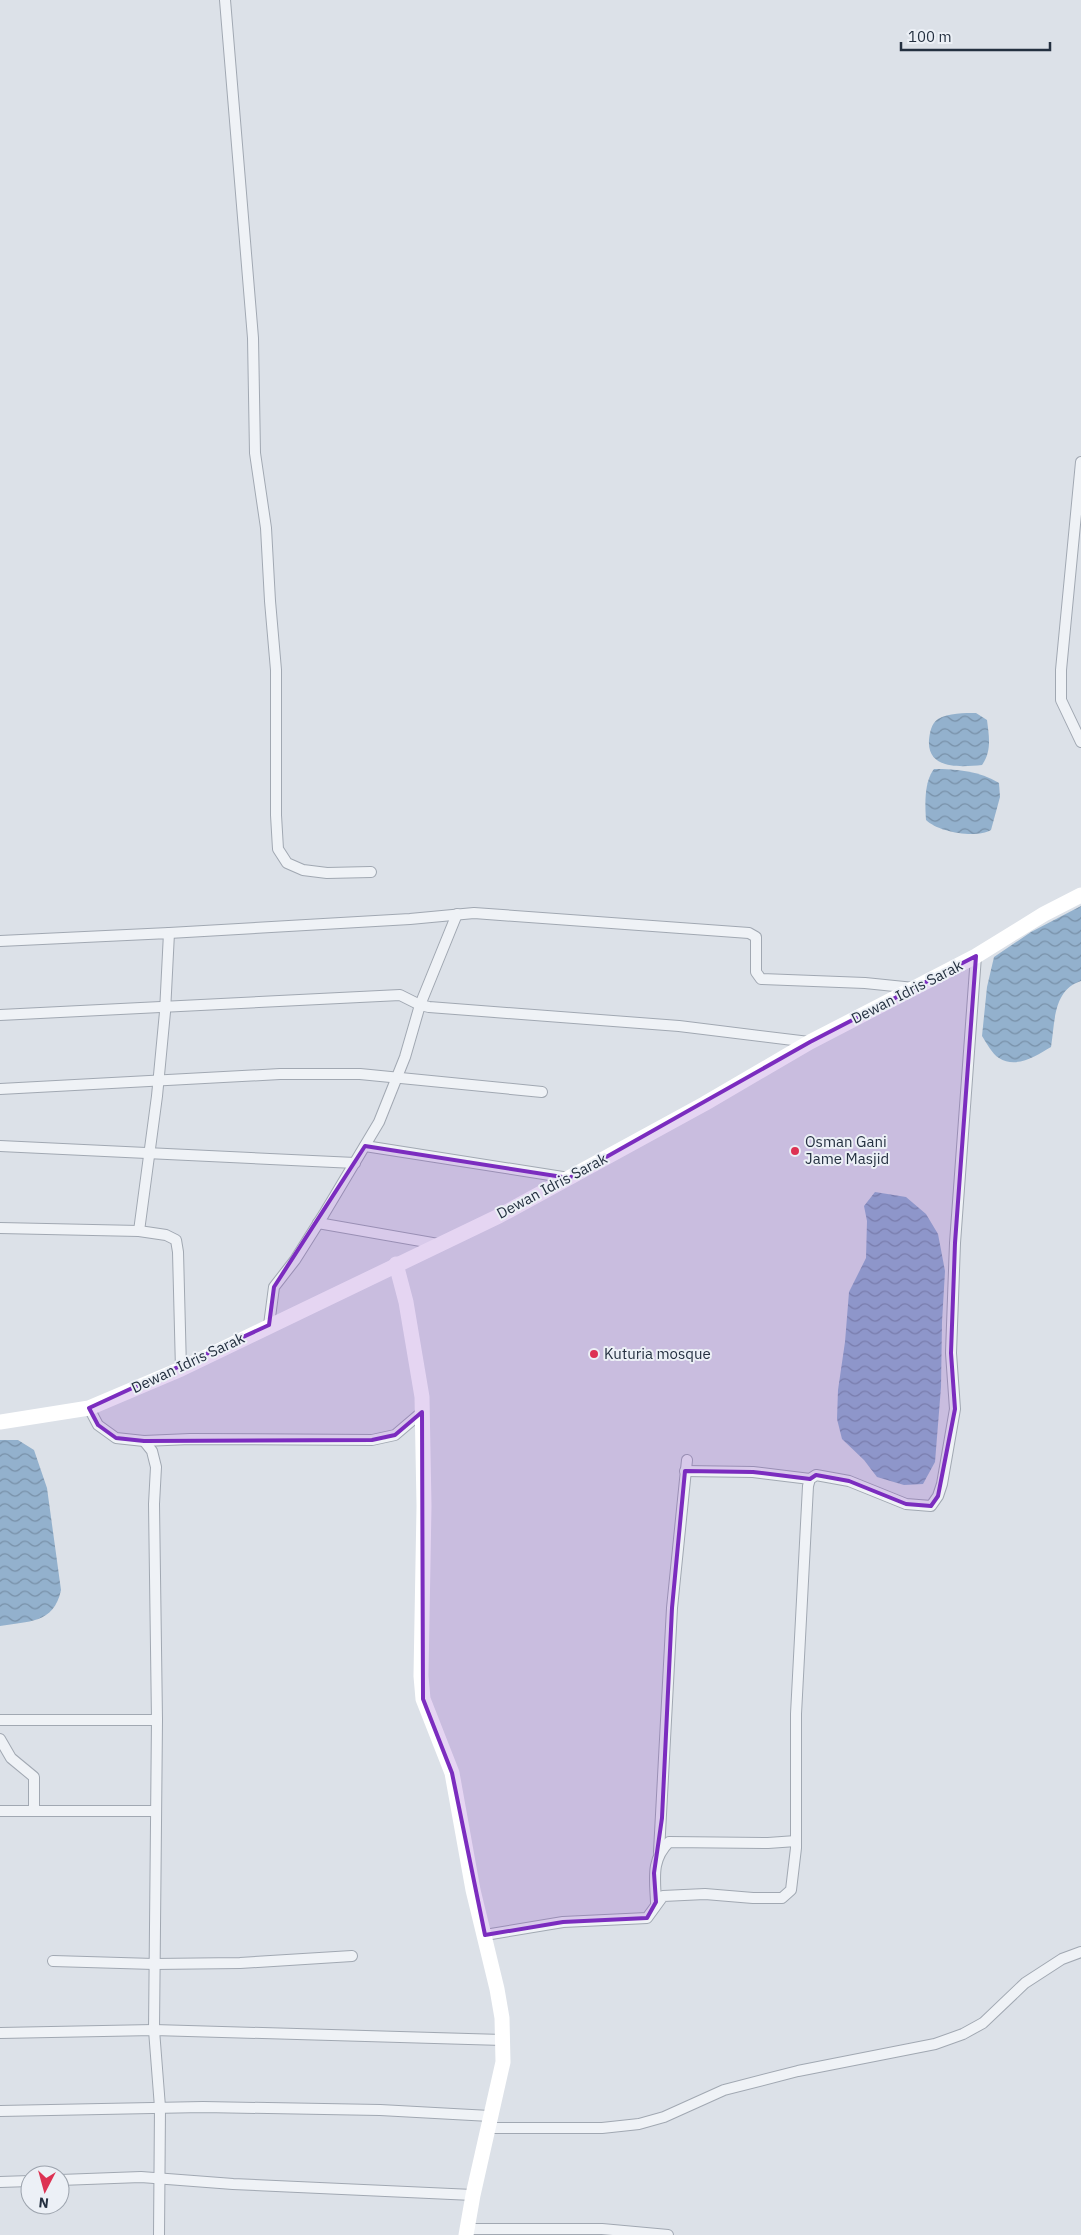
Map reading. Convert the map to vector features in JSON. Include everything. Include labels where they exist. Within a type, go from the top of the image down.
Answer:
[{"type":"main road","name":"Dewan Idris Sarak","points":[[0,1422],[89,1408],[181,1369],[498,1216],[704,1104],[810,1042],[976,956],[1044,914],[1081,895]]},
{"type":"main road","points":[[396,1264],[406,1302],[422,1397],[424,1506],[422,1684],[424,1699],[452,1773],[474,1890],[498,1989],[502,2040],[503,2062],[473,2195],[467,2232]]},
{"type":"street","points":[[226,0],[253,338],[255,453],[266,528],[276,670],[276,815],[278,849],[287,863],[303,870],[327,873],[370,872]]},
{"type":"street","points":[[1081,462],[1061,670],[1061,700],[1081,742]]},
{"type":"street","points":[[0,941],[169,933],[474,913],[560,918],[749,934],[756,936],[756,972],[760,979],[855,982],[915,988]]},
{"type":"street","points":[[269,1325],[274,1287],[295,1260],[379,1122],[405,1057],[420,1005],[457,914]]},
{"type":"street","points":[[139,1231],[159,1081],[166,1006],[169,933]]},
{"type":"street","points":[[685,1471],[753,1472],[810,1479],[816,1476],[849,1481],[906,1504],[931,1506],[938,1496],[942,1484],[955,1409],[951,1353],[955,1242],[976,956]]},
{"type":"street","points":[[0,1014],[400,995],[420,1005],[679,1026],[810,1042]]},
{"type":"street","points":[[0,1089],[280,1074],[360,1074],[542,1092]]},
{"type":"street","points":[[0,1146],[355,1163]]},
{"type":"street","points":[[364,1146],[569,1178]]},
{"type":"street","points":[[318,1223],[438,1244]]},
{"type":"street","points":[[0,1228],[139,1231],[166,1235],[176,1240],[178,1252],[181,1369]]},
{"type":"street","points":[[89,1408],[98,1426],[116,1438],[144,1441],[190,1439],[372,1440],[395,1435],[422,1412]]},
{"type":"street","points":[[144,1441],[152,1451],[156,1467],[154,1504],[157,1720],[154,2030],[160,2107],[159,2235]]},
{"type":"street","points":[[656,1902],[654,1873],[659,1852],[672,1608],[687,1460]]},
{"type":"street","points":[[485,1935],[563,1922],[646,1918],[656,1902],[663,1896],[705,1894],[753,1898],[782,1898],[791,1890],[796,1841],[796,1714],[804,1534],[810,1479]]},
{"type":"street","points":[[0,1720],[157,1720]]},
{"type":"street","points":[[0,1739],[11,1758],[34,1777],[34,1811]]},
{"type":"street","points":[[0,1811],[156,1811]]},
{"type":"street","points":[[659,1852],[669,1842],[796,1841]]},
{"type":"street","points":[[0,2111],[160,2107],[380,2110],[489,2122],[602,2128],[639,2124],[664,2117],[724,2090],[798,2070],[935,2044],[963,2034],[982,2023],[1025,1983],[1062,1959],[1081,1952]]},
{"type":"street","points":[[53,1961],[154,1964],[240,1963],[352,1956]]},
{"type":"street","points":[[0,2032],[154,2030],[502,2040]]},
{"type":"street","points":[[70,2180],[158,2177],[233,2184],[473,2195]]},
{"type":"street","points":[[0,2182],[20,2181]]},
{"type":"street","points":[[467,2232],[602,2229],[668,2235]]},
{"type":"highlighted area","points":[[976,956],[955,1243],[951,1353],[955,1409],[938,1496],[931,1506],[906,1504],[849,1481],[816,1475],[810,1479],[753,1472],[685,1471],[672,1608],[662,1818],[654,1873],[656,1902],[647,1918],[563,1922],[485,1935],[452,1773],[423,1699],[422,1412],[395,1435],[372,1440],[144,1441],[116,1438],[98,1425],[89,1408],[269,1325],[274,1287],[365,1146],[569,1178],[810,1042]]},
{"type":"water","points":[[976,713],[987,720],[989,749],[982,765],[955,766],[939,762],[933,757],[929,740],[934,723],[942,717],[952,714]]},
{"type":"water","points":[[934,769],[968,771],[999,783],[1000,797],[991,830],[976,834],[957,833],[939,828],[926,820],[925,800],[928,780]]},
{"type":"water","points":[[1081,906],[1081,981],[1072,985],[1060,999],[1051,1047],[1019,1062],[1006,1061],[999,1058],[982,1036],[987,987],[994,957],[1031,932]]},
{"type":"water","points":[[875,1192],[906,1197],[926,1214],[938,1234],[945,1271],[941,1387],[935,1462],[923,1484],[904,1485],[877,1477],[864,1460],[842,1439],[837,1419],[838,1390],[845,1342],[849,1292],[866,1258],[867,1221],[864,1206]]},
{"type":"water","points":[[0,1440],[18,1440],[34,1450],[47,1488],[61,1590],[58,1601],[46,1615],[30,1621],[0,1626]]},
{"type":"place","name":"Osman Gani Jame Masjid","points":[[795,1151]]},
{"type":"place","name":"Kuturia mosque","points":[[594,1354]]}]
